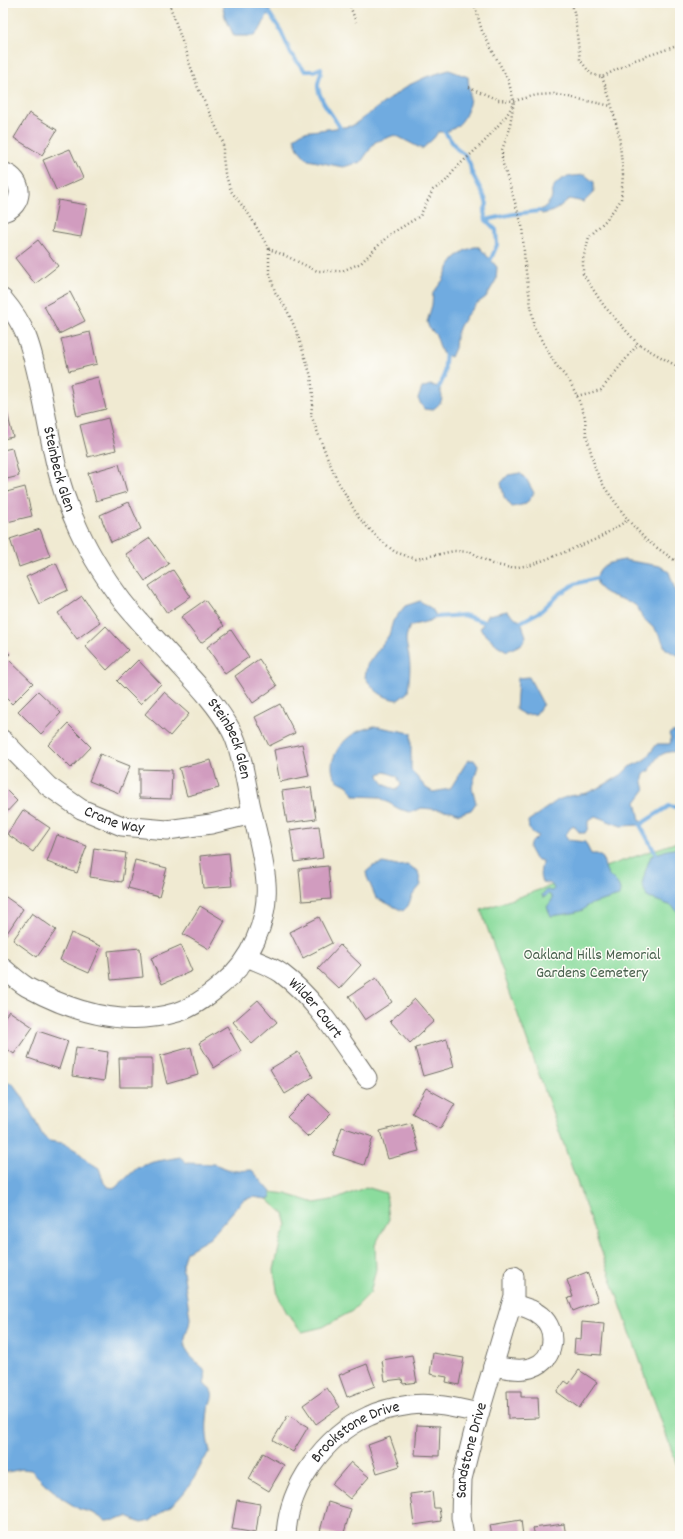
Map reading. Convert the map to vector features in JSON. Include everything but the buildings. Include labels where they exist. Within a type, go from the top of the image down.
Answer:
[{"type":"street","points":[[3,172],[11,176],[19,187],[18,201],[9,211],[3,212]]},
{"type":"street","name":"Steinbeck Glen","points":[[3,299],[14,312],[29,339],[58,471],[73,519],[97,564],[123,602],[212,701],[233,732],[242,764],[263,859],[266,886],[265,904],[261,923],[255,941],[247,957],[228,979],[203,1000],[180,1012],[136,1020],[116,1019],[78,1010],[26,986],[3,968]]},
{"type":"street","name":"Crane Way","points":[[3,740],[48,786],[59,794],[81,809],[122,826],[167,830],[211,824],[252,814]]},
{"type":"street","name":"Wilder Court","points":[[247,957],[279,972],[305,993],[367,1078]]},
{"type":"street","name":"Sandstone Drive","points":[[464,1536],[461,1517],[462,1479],[479,1413],[512,1304],[514,1296],[514,1276]]},
{"type":"street","points":[[493,1366],[523,1369],[532,1368],[541,1364],[551,1350],[551,1332],[547,1323],[540,1315],[512,1304]]},
{"type":"street","name":"Brookstone Drive","points":[[286,1536],[291,1507],[300,1484],[316,1458],[335,1438],[354,1424],[369,1416],[388,1409],[411,1405],[430,1405],[456,1408],[479,1413]]},
{"type":"path","points":[[169,3],[198,88],[223,142],[225,173],[231,191],[250,216],[269,249],[269,270],[275,292],[286,308],[296,330],[311,376],[313,396],[311,414],[336,478],[358,518],[377,537],[396,552],[416,560],[454,551],[471,552],[492,564],[511,568],[531,565],[600,538],[628,520]]},
{"type":"path","points":[[349,3],[356,22]]},
{"type":"path","points":[[474,3],[482,31],[508,80],[514,101],[509,131],[502,150],[502,161],[522,225],[525,265],[534,326],[556,365],[570,382],[577,396],[585,417],[586,434],[596,471],[605,488],[628,520],[646,540],[680,564]]},
{"type":"path","points":[[572,3],[576,17],[580,60],[591,74],[602,77],[635,60],[680,45]]},
{"type":"path","points":[[602,77],[612,106],[619,135],[623,174],[621,200],[606,220],[589,237],[583,259],[584,274],[604,306],[638,344],[680,368]]},
{"type":"path","points":[[469,87],[498,100],[514,101],[538,95],[554,94],[612,106]]},
{"type":"path","points":[[269,249],[317,271],[342,271],[361,263],[389,235],[420,216],[433,190],[445,182],[484,142],[507,115],[514,101]]},
{"type":"path","points":[[577,396],[601,390],[638,344]]},
{"type":"green space","name":"Oakland Hills Memorial Gardens Cemetery","points":[[680,841],[680,1474],[481,910]]},
{"type":"green space","points":[[366,1187],[386,1193],[389,1219],[375,1245],[376,1269],[370,1293],[352,1311],[323,1327],[302,1332],[287,1313],[278,1296],[274,1270],[281,1239],[287,1225],[284,1214],[267,1199],[271,1197],[271,1192],[286,1194],[315,1203],[337,1199]]},
{"type":"water","points":[[222,3],[270,3],[272,5],[261,28],[254,36],[234,36],[225,17]]},
{"type":"water","points":[[449,70],[468,77],[470,96],[465,116],[457,126],[451,130],[438,132],[422,149],[395,135],[375,142],[361,162],[343,167],[308,160],[298,149],[294,138],[303,132],[352,126],[407,86],[426,77]]},
{"type":"water","points":[[585,175],[594,182],[594,192],[584,202],[569,199],[554,211],[542,214],[539,211],[550,201],[552,197],[552,190],[558,182],[562,179]]},
{"type":"water","points":[[474,247],[479,247],[497,267],[496,280],[486,297],[475,305],[460,326],[456,336],[455,348],[451,357],[442,353],[436,335],[429,328],[427,322],[432,305],[433,293],[443,280],[449,266],[455,258],[464,251]]},
{"type":"water","points":[[430,385],[439,387],[442,395],[442,400],[432,410],[424,409],[418,399],[422,388]]},
{"type":"water","points":[[520,473],[527,480],[534,493],[526,504],[512,507],[504,497],[501,483],[508,475]]},
{"type":"water","points":[[624,560],[660,566],[669,572],[680,604],[680,656],[666,649],[662,639],[642,617],[639,610],[633,603],[612,596],[600,589],[597,583],[597,576],[601,568],[608,564]]},
{"type":"water","points":[[420,601],[432,609],[437,617],[429,621],[410,626],[406,639],[410,666],[408,692],[398,700],[392,699],[378,693],[371,686],[365,677],[367,665],[389,635],[393,621],[405,606]]},
{"type":"water","points":[[507,611],[521,622],[526,636],[522,644],[507,651],[497,645],[480,629],[488,615]]},
{"type":"water","points":[[529,677],[543,704],[536,714],[525,715],[516,710],[518,678]]},
{"type":"water","points":[[374,726],[411,733],[411,770],[426,788],[433,792],[450,789],[468,760],[474,760],[478,766],[472,787],[476,803],[471,810],[459,814],[452,811],[422,808],[410,812],[399,809],[379,797],[355,796],[348,786],[335,778],[332,771],[332,765],[337,751],[351,735]],"holes":[[[385,772],[397,776],[401,785],[397,789],[391,788],[385,784],[381,780],[379,774]]]},
{"type":"water","points":[[680,731],[680,748],[678,752],[664,753],[657,758],[650,771],[646,771],[643,776],[645,790],[636,802],[640,825],[621,826],[595,816],[588,821],[588,828],[585,833],[580,833],[573,825],[565,835],[568,840],[585,842],[591,854],[597,854],[603,858],[608,874],[619,886],[619,896],[588,905],[583,910],[573,913],[551,916],[547,907],[552,900],[552,896],[548,894],[543,897],[542,895],[546,890],[552,891],[554,889],[550,884],[542,882],[540,874],[542,861],[535,859],[529,848],[530,844],[538,836],[529,830],[528,821],[558,800],[569,796],[587,793],[621,775],[629,767],[645,760],[657,744],[670,744],[671,739],[669,734]]},
{"type":"water","points":[[680,848],[680,914],[672,906],[647,897],[642,884],[651,856],[667,850]]},
{"type":"water","points":[[383,863],[397,866],[407,865],[418,871],[421,885],[412,896],[408,906],[403,911],[376,898],[367,877],[366,872],[373,866]]},
{"type":"water","points":[[3,1082],[12,1083],[22,1096],[43,1136],[49,1141],[63,1143],[77,1151],[89,1162],[99,1168],[104,1183],[108,1187],[115,1188],[137,1168],[153,1162],[180,1157],[187,1163],[214,1164],[233,1171],[252,1170],[271,1192],[271,1197],[267,1199],[253,1197],[243,1200],[210,1238],[186,1252],[182,1264],[190,1318],[185,1339],[185,1346],[187,1352],[205,1372],[204,1383],[212,1393],[208,1409],[207,1426],[210,1451],[182,1495],[173,1504],[150,1521],[141,1523],[127,1517],[106,1521],[93,1513],[79,1509],[63,1499],[31,1470],[22,1469],[3,1473]]},
{"type":"waterway","points":[[261,3],[264,5],[281,31],[291,54],[305,71],[314,71],[321,68],[318,85],[319,93],[342,132]]},
{"type":"waterway","points":[[442,128],[457,149],[465,155],[470,164],[471,171],[487,204],[484,212],[486,220],[496,230],[497,245],[491,259],[487,264]]},
{"type":"waterway","points":[[486,220],[513,214],[539,211]]},
{"type":"waterway","points":[[439,387],[444,377],[446,349]]},
{"type":"waterway","points":[[521,622],[541,611],[559,594],[575,584],[597,578]]},
{"type":"waterway","points":[[437,617],[464,615],[484,622]]},
{"type":"waterway","points":[[641,824],[669,806],[680,808]]},
{"type":"waterway","points":[[640,825],[658,858]]}]
